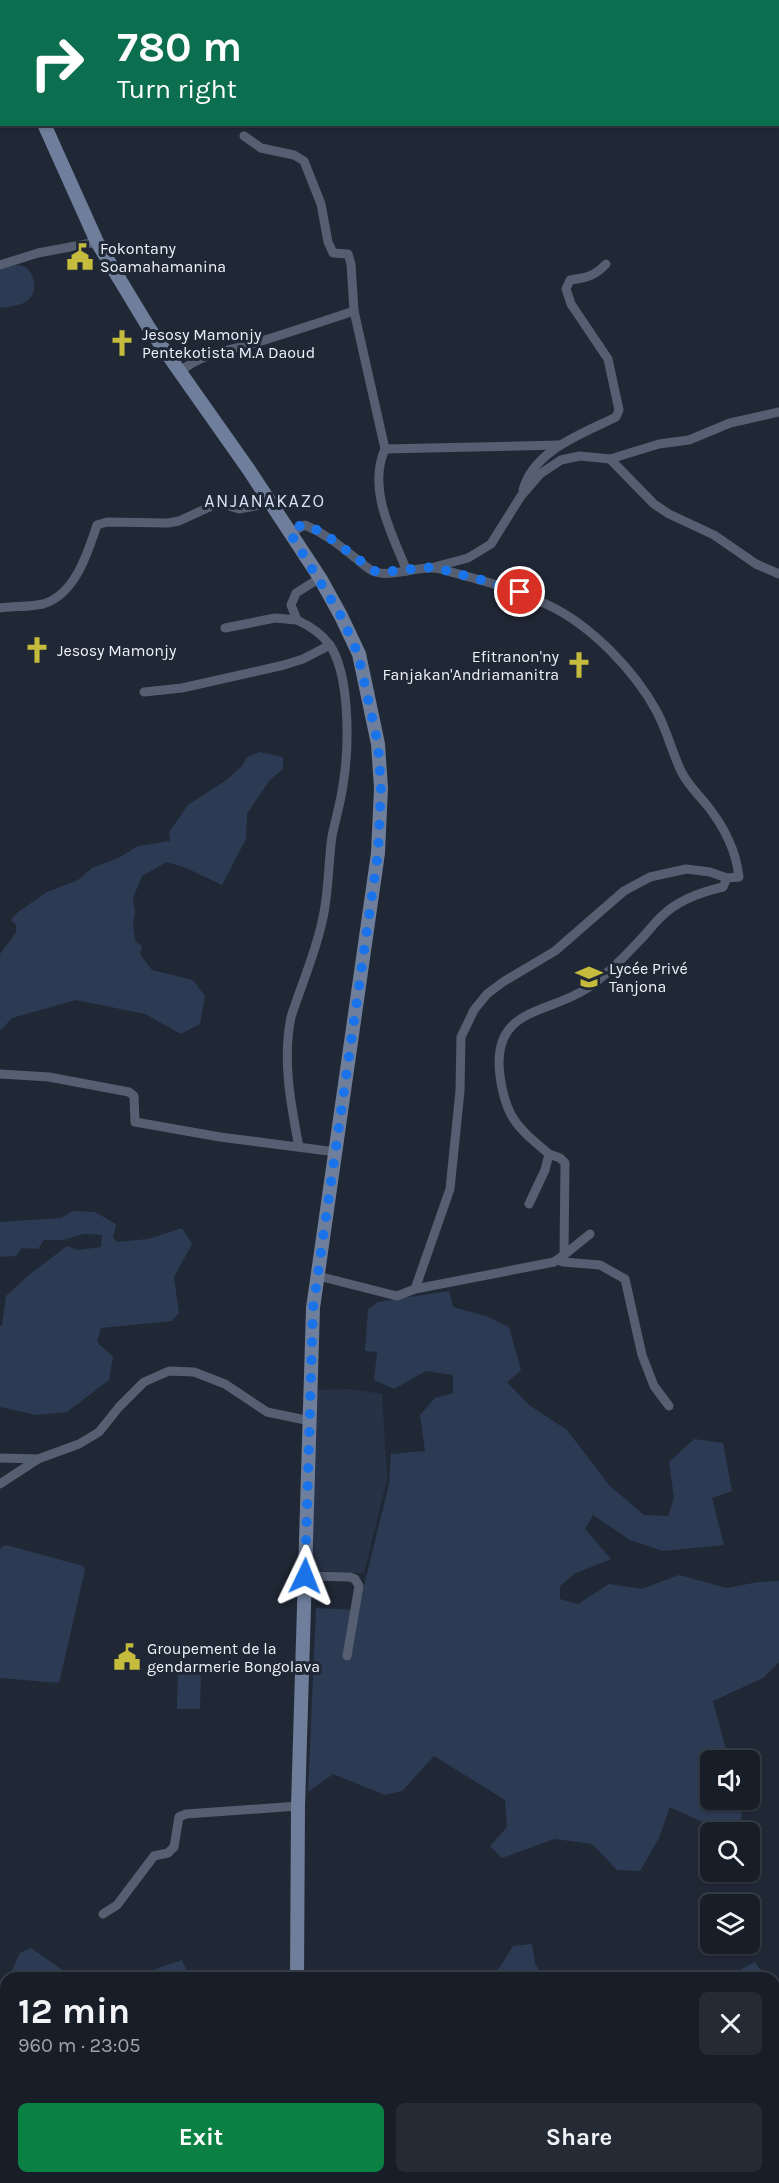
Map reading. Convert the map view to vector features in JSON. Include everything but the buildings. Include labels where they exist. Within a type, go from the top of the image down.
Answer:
[{"type":"main road","points":[[45,126],[97,242],[150,328],[271,502],[320,578],[341,616],[358,654],[378,744],[381,788],[378,853],[313,1308],[298,1806],[297,1972]]},
{"type":"street","points":[[244,136],[261,148],[294,155],[304,161],[321,204],[328,242],[333,252],[348,254],[351,264],[354,311],[385,449],[378,471],[385,518],[407,571]]},
{"type":"street","points":[[0,265],[38,253],[97,242]]},
{"type":"street","points":[[521,496],[526,478],[560,445],[616,417],[619,410],[608,359],[571,304],[566,289],[570,280],[589,277],[606,264]]},
{"type":"street","points":[[181,371],[193,361],[210,355],[354,311]]},
{"type":"street","points":[[290,533],[301,525],[322,532],[374,571],[407,571],[433,567],[468,558],[491,544],[521,496],[540,474],[561,460],[580,456],[610,459],[659,444],[689,440],[730,423],[779,412]]},
{"type":"street","points":[[385,449],[560,445]]},
{"type":"street","points":[[610,459],[654,504],[669,514],[714,535],[756,564],[779,574]]},
{"type":"street","points":[[0,608],[43,603],[55,598],[77,576],[88,554],[97,525],[107,522],[168,523],[179,521],[214,505],[223,504],[238,509],[271,502]]},
{"type":"street","points":[[415,1289],[450,1189],[460,1091],[461,1038],[474,1010],[487,994],[502,982],[555,951],[624,891],[650,877],[686,869],[710,872],[727,878],[739,877],[738,867],[725,829],[706,803],[691,789],[657,713],[626,666],[592,634],[551,606],[489,582],[433,567]]},
{"type":"street","points":[[297,620],[291,604],[296,593],[320,578]]},
{"type":"street","points":[[225,628],[275,618],[297,620],[313,627],[330,645],[337,658],[344,685],[347,717],[345,777],[328,863],[322,922],[288,1031],[288,1087],[299,1148]]},
{"type":"street","points":[[144,692],[182,688],[284,665],[303,659],[330,645]]},
{"type":"street","points":[[669,1406],[654,1386],[642,1355],[625,1279],[600,1265],[563,1262],[561,1257],[565,1163],[560,1158],[549,1154],[513,1121],[508,1112],[498,1061],[500,1046],[507,1031],[524,1016],[585,990],[639,942],[662,915],[698,893],[723,887],[727,878]]},
{"type":"street","points":[[0,1074],[49,1077],[129,1092],[134,1096],[135,1122],[336,1152]]},
{"type":"street","points":[[529,1204],[545,1170],[549,1154]]},
{"type":"street","points":[[318,1276],[397,1296],[415,1289],[534,1267],[561,1257],[590,1234]]},
{"type":"street","points":[[0,1484],[38,1459],[79,1444],[99,1432],[118,1407],[144,1382],[169,1371],[194,1372],[225,1384],[267,1412],[310,1421]]},
{"type":"street","points":[[0,1458],[38,1459]]},
{"type":"street","points":[[305,1576],[350,1577],[355,1579],[359,1586],[347,1656]]},
{"type":"street","points":[[103,1914],[117,1905],[154,1857],[174,1847],[179,1817],[186,1814],[298,1806]]},
{"type":"shaded area","points":[[11,265],[25,267],[31,273],[34,291],[24,303],[2,308],[0,307],[0,270]]},
{"type":"shaded area","points":[[260,752],[283,757],[283,769],[269,781],[247,814],[246,839],[222,885],[167,862],[142,876],[133,898],[135,941],[142,946],[140,954],[152,970],[193,980],[205,996],[200,1024],[181,1034],[145,1014],[76,1000],[12,1018],[0,1031],[0,954],[16,932],[16,925],[11,920],[18,912],[47,892],[78,880],[92,868],[118,858],[138,846],[170,841],[169,832],[188,805],[225,781],[242,766],[247,757]]},
{"type":"shaded area","points":[[73,1211],[95,1212],[116,1224],[113,1238],[117,1242],[148,1239],[182,1228],[192,1244],[174,1277],[179,1313],[172,1321],[101,1328],[97,1342],[113,1357],[109,1380],[67,1412],[36,1415],[0,1407],[0,1326],[6,1296],[67,1246],[78,1250],[101,1247],[102,1235],[84,1234],[63,1240],[44,1240],[38,1249],[22,1248],[16,1256],[0,1257],[0,1222],[61,1218]]},
{"type":"shaded area","points":[[449,1291],[453,1307],[486,1316],[509,1327],[521,1370],[507,1382],[529,1405],[567,1430],[609,1485],[644,1515],[668,1516],[674,1498],[669,1462],[694,1439],[723,1443],[732,1491],[712,1498],[724,1545],[663,1551],[630,1540],[593,1515],[585,1529],[611,1559],[574,1574],[560,1586],[560,1599],[578,1604],[609,1584],[642,1589],[679,1575],[727,1588],[758,1582],[779,1581],[779,1662],[763,1678],[713,1701],[726,1750],[700,1750],[700,1810],[742,1810],[740,1822],[702,1822],[670,1807],[659,1838],[640,1871],[617,1870],[592,1844],[555,1839],[502,1858],[490,1846],[507,1827],[505,1800],[434,1756],[402,1791],[385,1795],[333,1774],[308,1792],[316,1608],[358,1610],[389,1484],[391,1454],[425,1451],[420,1415],[435,1398],[453,1393],[453,1375],[426,1371],[394,1389],[374,1380],[377,1352],[365,1351],[368,1309],[378,1302]]},
{"type":"shaded area","points":[[350,1389],[382,1394],[387,1479],[364,1573],[309,1571],[317,1390]]},
{"type":"shaded area","points":[[6,1545],[83,1566],[85,1570],[59,1683],[0,1678],[0,1551],[1,1547]]},
{"type":"shaded area","points":[[178,1666],[201,1667],[200,1709],[177,1709]]},
{"type":"shaded area","points":[[532,1944],[535,1963],[540,1972],[495,1972],[513,1946]]},
{"type":"shaded area","points":[[31,1948],[65,1972],[11,1972],[20,1953]]},
{"type":"shaded area","points":[[182,1960],[187,1972],[147,1972]]},
{"type":"shaded area","points":[[755,1962],[762,1972],[736,1972]]},
{"type":"place","name":"Fokontany Soamahamanina","points":[[80,257]]},
{"type":"place","name":"Jesosy Mamonjy Pentekotista M.A Daoud","points":[[122,343]]},
{"type":"place","name":"Jesosy Mamonjy","points":[[37,650]]},
{"type":"place","name":"Efitranon'ny Fanjakan'Andriamanitra","points":[[579,665]]},
{"type":"place","name":"Lycée Privé Tanjona","points":[[589,977]]},
{"type":"place","name":"Groupement de la gendarmerie Bongolava","points":[[127,1657]]},
{"type":"district","name":"ANJANAKAZO","points":[[265,501]]},
{"type":"route","points":[[305,1576],[313,1308],[378,853],[381,788],[378,744],[358,654],[320,578],[290,533],[301,525],[322,532],[374,571],[407,571],[433,567],[520,592]]}]
